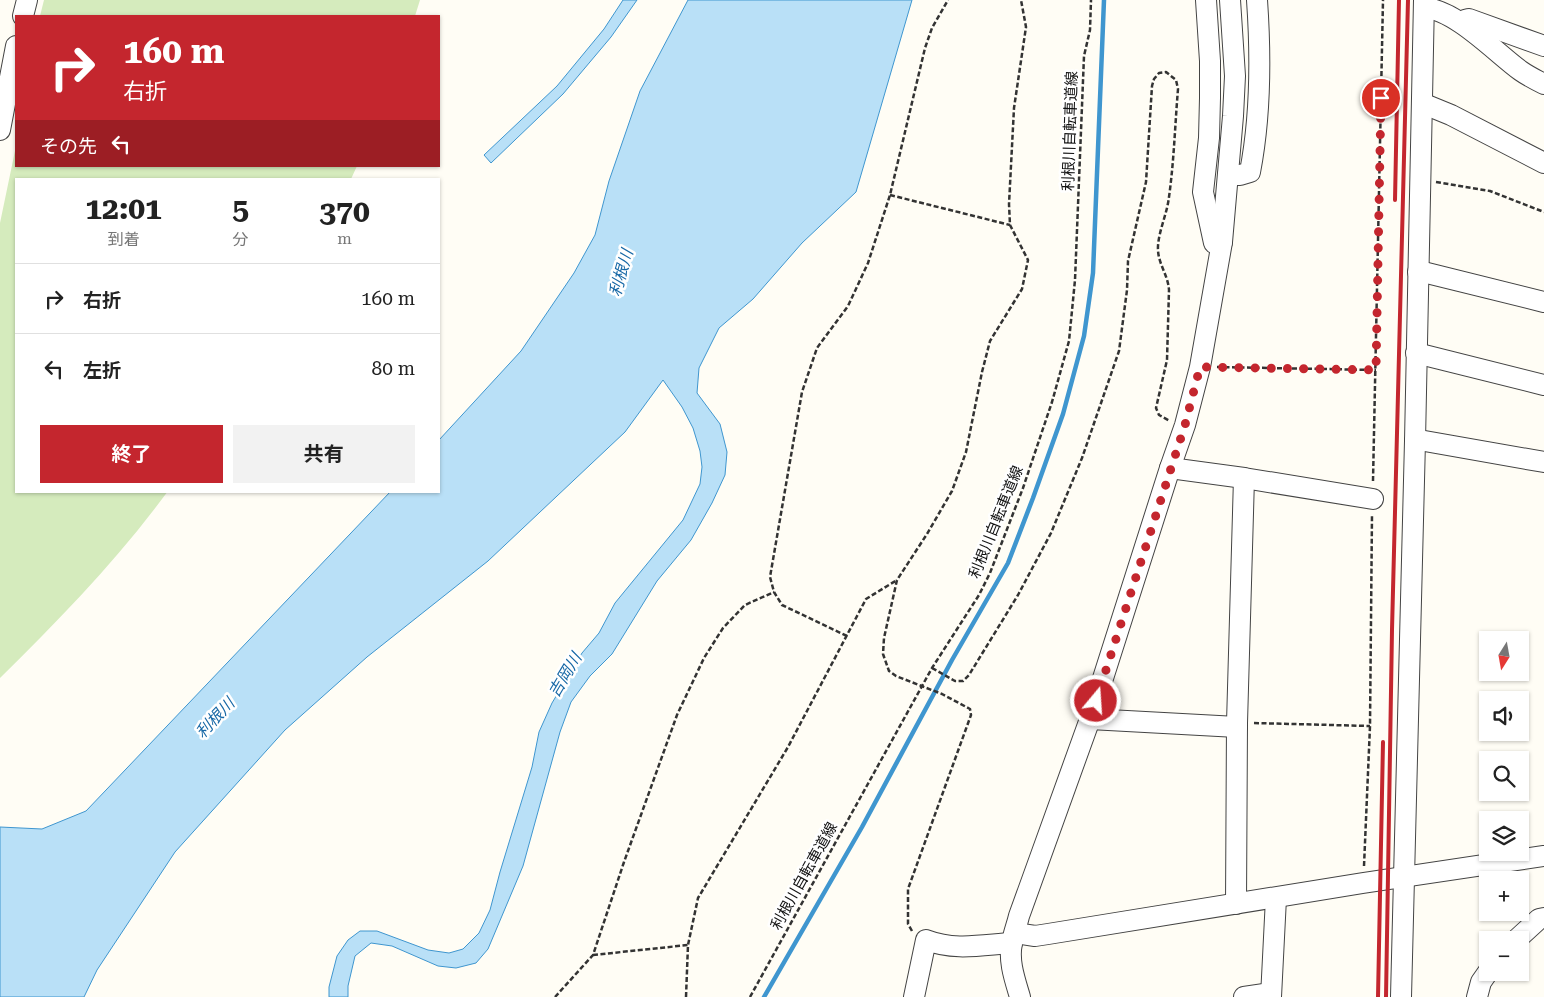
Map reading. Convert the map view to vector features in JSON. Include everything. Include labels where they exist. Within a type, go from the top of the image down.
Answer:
[{"type":"street","points":[[23,15],[27,0]]},
{"type":"street","points":[[1206,0],[1210,61],[1210,98],[1209,138],[1203,192],[1214,243],[1222,242]]},
{"type":"street","points":[[1020,997],[1013,976],[1011,961],[1013,938],[1022,907],[1090,719],[1185,425],[1200,367],[1222,242],[1228,175],[1234,76],[1230,0]]},
{"type":"street","points":[[1228,175],[1240,175],[1250,172],[1255,148],[1260,75],[1257,0]]},
{"type":"street","points":[[1401,997],[1424,4],[1461,24],[1521,71],[1544,84]]},
{"type":"street","points":[[1461,24],[1465,20],[1470,19],[1544,46]]},
{"type":"street","points":[[0,130],[5,79],[15,49]]},
{"type":"street","points":[[1422,105],[1450,115],[1544,163]]},
{"type":"street","points":[[1418,272],[1544,302]]},
{"type":"street","points":[[1416,353],[1544,385]]},
{"type":"street","points":[[1415,441],[1419,440],[1544,462]]},
{"type":"street","points":[[1170,468],[1372,499]]},
{"type":"street","points":[[1236,904],[1237,725],[1244,478]]},
{"type":"street","points":[[1090,719],[1237,725]]},
{"type":"street","points":[[914,997],[926,940],[958,948],[1544,856]]},
{"type":"street","points":[[1244,997],[1271,995],[1276,898]]},
{"type":"street","points":[[1526,931],[1539,919],[1544,918]]},
{"type":"street","points":[[1477,997],[1482,981]]},
{"type":"path","points":[[847,636],[782,605],[774,592],[770,577],[802,392],[818,348],[848,306],[868,263],[890,195],[924,48],[932,28],[948,0]]},
{"type":"path","points":[[926,940],[911,930],[908,924],[908,889],[970,715],[970,709],[942,694],[896,676],[889,671],[883,654],[884,638],[897,580],[952,491],[966,452],[990,341],[1022,289],[1028,260],[1010,225],[1009,204],[1014,108],[1026,27],[1022,0]]},
{"type":"path","name":"利根川自転車道線","points":[[750,997],[932,668],[979,595],[990,573],[1023,488],[1052,402],[1069,341],[1075,280],[1084,56],[1090,30],[1091,0]]},
{"type":"path","points":[[1363,883],[1370,726],[1372,499],[1383,0]]},
{"type":"path","points":[[932,668],[955,681],[963,682],[970,675],[1018,595],[1051,533],[1082,458],[1119,351],[1128,290],[1128,261],[1146,182],[1152,86],[1154,79],[1159,73],[1166,72],[1176,80],[1178,89],[1170,192],[1158,246],[1159,261],[1168,281],[1169,290],[1167,360],[1156,408],[1159,415],[1168,420]]},
{"type":"path","points":[[1420,180],[1490,191],[1544,212]]},
{"type":"path","points":[[890,195],[1010,225]]},
{"type":"path","points":[[1200,367],[1376,370]]},
{"type":"path","points":[[686,997],[688,945],[698,898],[788,747],[866,599],[897,580]]},
{"type":"path","points":[[555,997],[593,955],[677,715],[704,658],[723,628],[745,605],[774,592]]},
{"type":"path","points":[[1237,725],[1370,726]]},
{"type":"path","points":[[593,955],[688,945]]},
{"type":"green space","points":[[44,0],[420,0],[415,15],[40,15]]},
{"type":"green space","points":[[15,151],[15,167],[357,167],[351,178],[15,178],[15,493],[166,493],[129,541],[88,588],[0,678],[0,223]]},
{"type":"water","points":[[623,0],[637,0],[611,37],[563,94],[491,163],[484,155],[557,86],[604,29]]},
{"type":"water","name":"利根川","points":[[688,0],[912,0],[856,192],[802,243],[753,299],[719,328],[699,368],[697,393],[720,424],[727,452],[725,475],[691,540],[657,581],[612,654],[590,676],[571,702],[560,732],[523,866],[488,949],[476,963],[456,968],[438,966],[392,946],[371,943],[355,956],[348,986],[348,997],[329,997],[329,987],[337,956],[348,940],[360,931],[377,931],[428,950],[449,953],[463,949],[479,933],[490,910],[532,767],[539,732],[552,703],[582,653],[599,633],[615,603],[683,520],[700,484],[702,467],[700,451],[693,428],[682,407],[663,380],[625,432],[488,561],[367,657],[285,730],[175,852],[97,970],[84,997],[0,997],[0,827],[42,829],[86,811],[389,493],[440,493],[440,439],[521,351],[574,273],[595,235],[609,181],[640,91]]},
{"type":"waterway","points":[[764,997],[862,827],[952,660],[1008,563],[1063,414],[1084,336],[1093,273],[1104,0]]},
{"type":"railway","points":[[1395,200],[1399,0]]},
{"type":"railway","points":[[1386,997],[1392,630],[1408,0]]},
{"type":"railway","points":[[1378,997],[1383,742]]},
{"type":"route","points":[[1096,701],[1185,425],[1200,367],[1376,370],[1381,98]]},
{"type":"water label","name":"吉岡川","points":[[565,675]]}]
